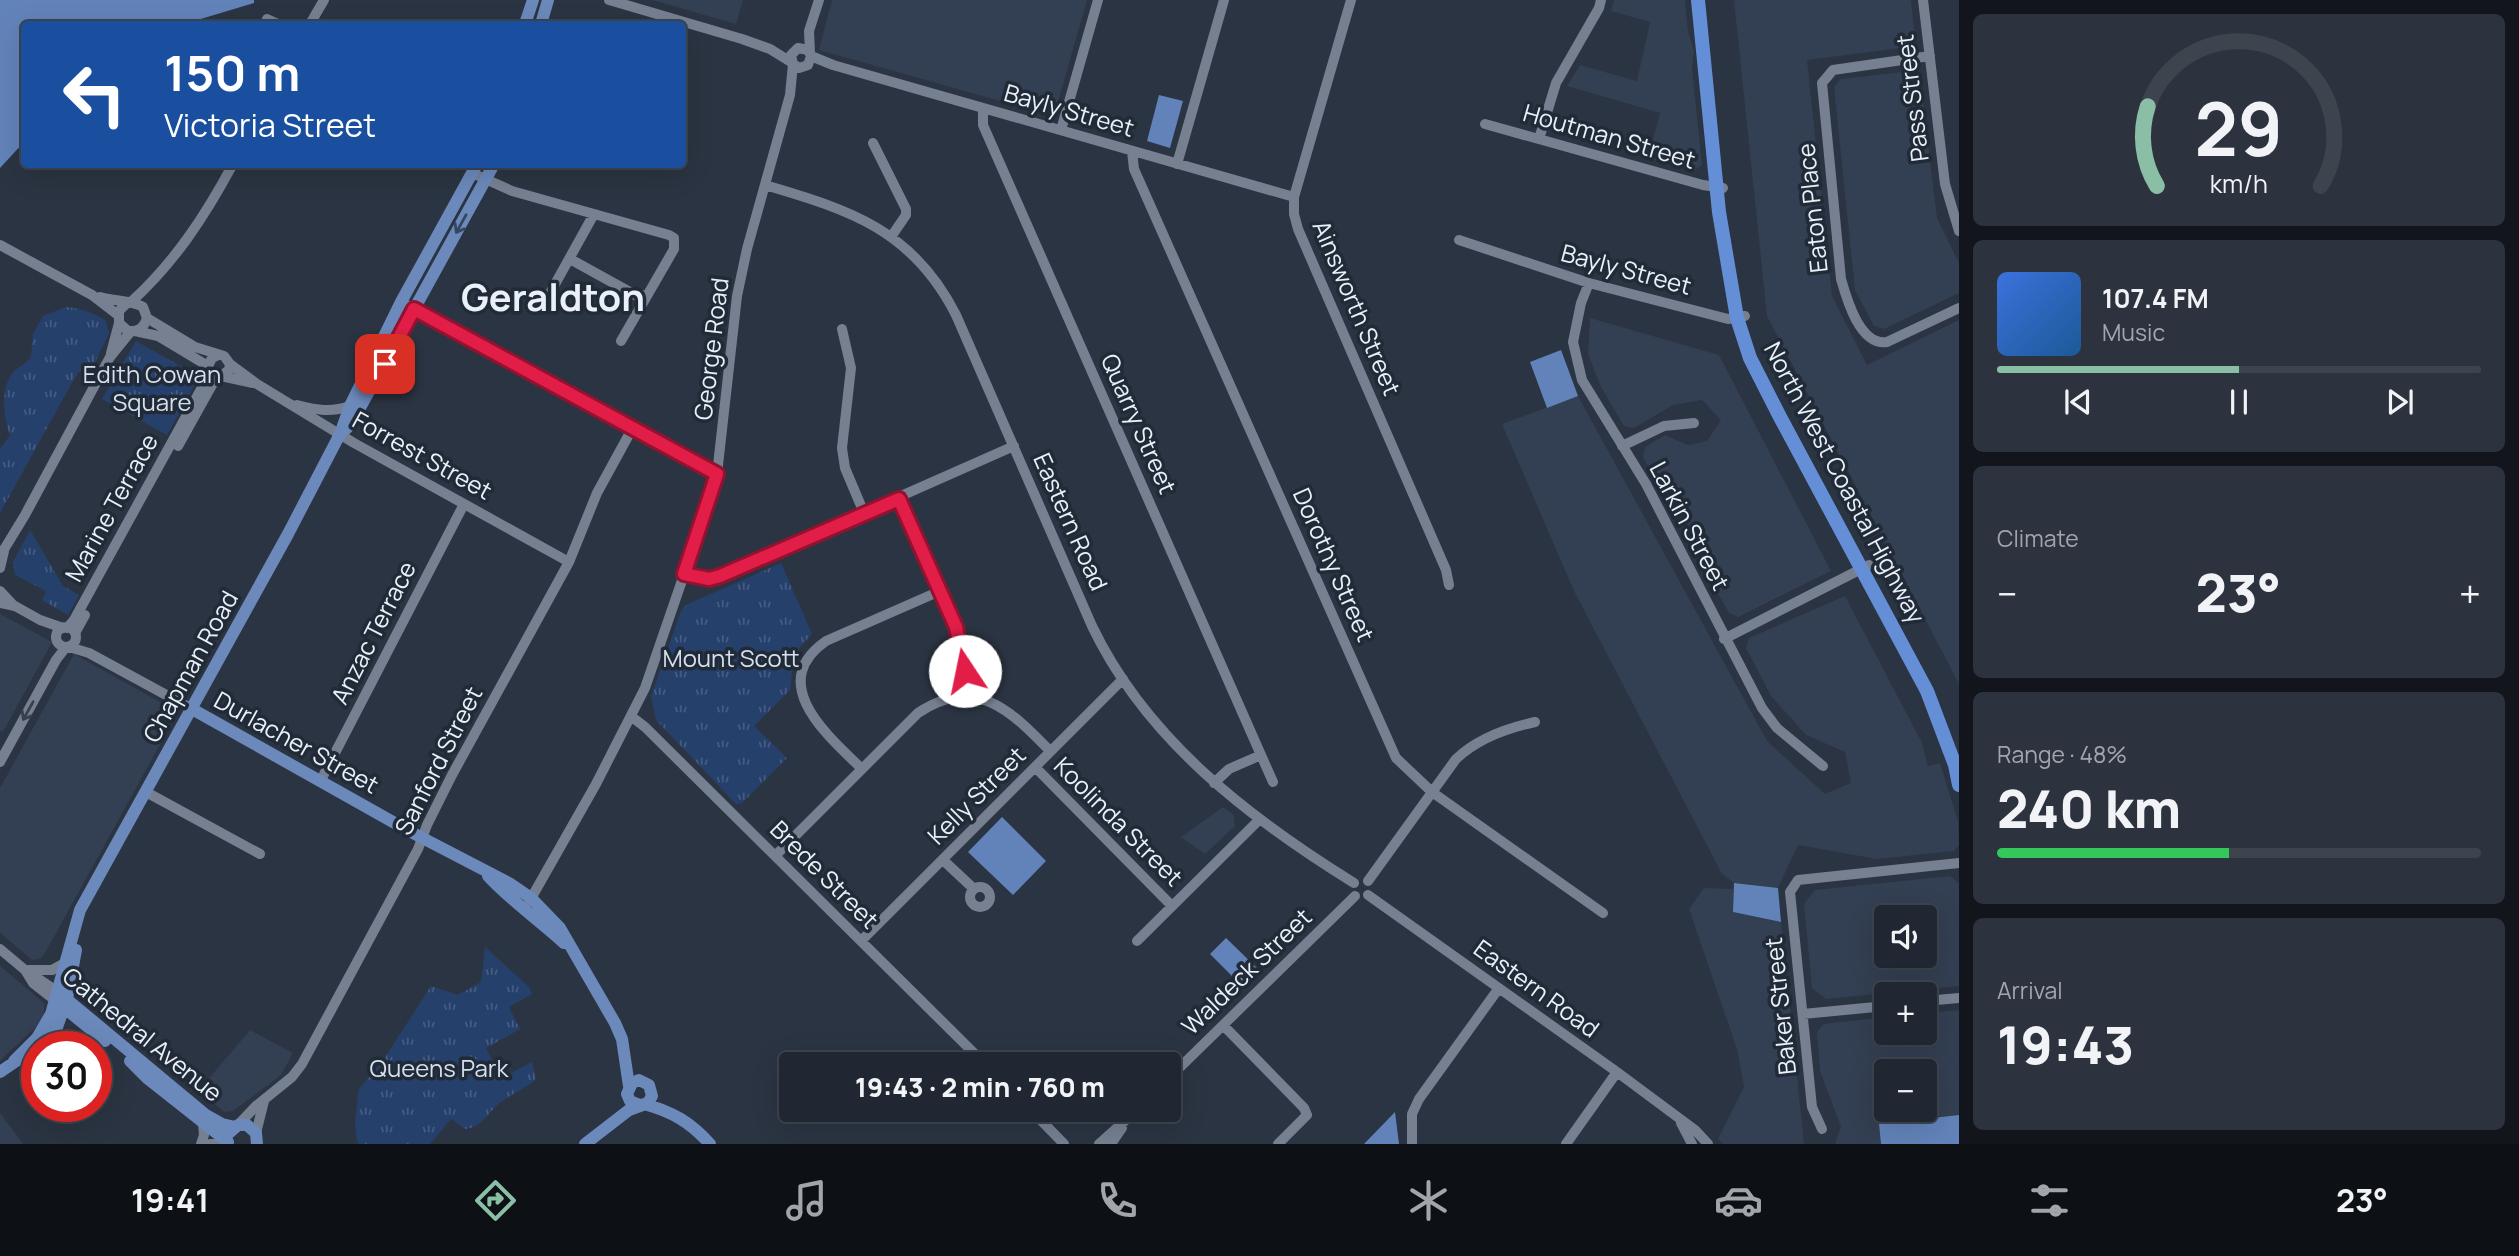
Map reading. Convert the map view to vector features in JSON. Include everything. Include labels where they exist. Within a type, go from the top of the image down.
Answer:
[{"type":"highway","name":"North West Coastal Highway","points":[[1698,0],[1720,188],[1750,358],[1928,679],[1958,753]]},
{"type":"highway","name":"North West Coastal Highway","points":[[1865,567],[1927,691],[1955,765],[1959,785]]},
{"type":"main road","points":[[526,21],[533,0]]},
{"type":"main road","points":[[542,21],[548,0]]},
{"type":"main road","name":"Chapman Road","points":[[340,435],[351,424],[492,168]]},
{"type":"main road","name":"Chapman Road","points":[[61,1000],[65,963],[77,918],[340,435],[350,406],[401,302],[475,169]]},
{"type":"main road","name":"Durlacher Street","points":[[192,709],[483,871],[503,892],[528,903],[572,950],[615,1023],[622,1039],[628,1088]]},
{"type":"main road","name":"Chapman Road","points":[[61,1000],[76,952],[77,918]]},
{"type":"main road","points":[[61,1000],[56,1030],[73,1024],[90,1029]]},
{"type":"main road","points":[[0,1072],[37,1038],[61,1000]]},
{"type":"main road","name":"Cathedral Avenue","points":[[61,1000],[90,1029],[227,1143]]},
{"type":"main road","name":"Cathedral Avenue","points":[[61,1000],[206,1115],[222,1124],[251,1126],[258,1141]]},
{"type":"main road","points":[[14,1061],[21,1057]]},
{"type":"main road","name":"Durlacher Street","points":[[625,1057],[671,1112]]},
{"type":"main road","points":[[585,1144],[629,1110],[650,1100],[649,1087],[639,1080],[628,1088],[608,1126]]},
{"type":"main road","points":[[628,1088],[630,1101],[642,1105]]},
{"type":"main road","name":"Durlacher Street","points":[[642,1105],[671,1112],[687,1121],[710,1144]]},
{"type":"main road","points":[[227,1143],[229,1133],[237,1126]]},
{"type":"street","points":[[312,21],[324,0]]},
{"type":"street","points":[[609,0],[681,21]]},
{"type":"street","points":[[686,23],[770,49],[799,68],[808,60],[809,31],[819,0]]},
{"type":"street","points":[[1061,130],[1098,0]]},
{"type":"street","points":[[1177,164],[1224,0]]},
{"type":"street","name":"Ainsworth Street","points":[[1351,0],[1294,197],[1294,214],[1298,229],[1446,570],[1448,585]]},
{"type":"street","points":[[1539,139],[1556,82],[1601,0]]},
{"type":"street","name":"Pass Street","points":[[1923,0],[1945,184],[1959,231]]},
{"type":"street","points":[[267,19],[271,21]]},
{"type":"street","points":[[792,63],[791,55],[809,31]]},
{"type":"street","points":[[770,49],[804,48],[808,60]]},
{"type":"street","name":"Eaton Place","points":[[1930,56],[1833,70],[1822,83],[1841,279],[1846,298],[1865,335],[1874,341],[1888,342],[1959,307]]},
{"type":"street","name":"Bayly Street","points":[[808,60],[1294,197]]},
{"type":"street","name":"George Road","points":[[790,95],[808,60]]},
{"type":"street","name":"George Road","points":[[528,903],[632,717],[645,688],[717,474],[737,296],[747,249],[790,95],[792,63]]},
{"type":"street","name":"Quarry Street","points":[[983,108],[983,125],[1273,782]]},
{"type":"street","name":"Houtman Street","points":[[1485,124],[1720,188]]},
{"type":"street","points":[[873,143],[906,209],[906,215],[891,237]]},
{"type":"street","name":"Dorothy Street","points":[[1132,151],[1140,182],[1396,758],[1432,792],[1603,913]]},
{"type":"street","points":[[110,357],[121,308],[158,278],[198,226],[231,168]]},
{"type":"street","points":[[475,169],[485,180],[512,191],[669,235],[674,239],[674,249],[621,341]]},
{"type":"street","name":"Eastern Road","points":[[765,186],[842,209],[891,237],[928,272],[949,302],[1092,626],[1112,665],[1187,758],[1214,783],[1260,819],[1354,883]]},
{"type":"street","points":[[544,304],[594,214]]},
{"type":"street","name":"Bayly Street","points":[[1459,240],[1589,283],[1728,319],[1741,317]]},
{"type":"street","points":[[0,245],[92,295],[119,319],[125,329],[158,336],[219,376],[229,370],[227,358],[195,348],[146,314],[139,304],[92,295]]},
{"type":"street","points":[[570,259],[637,296],[646,295]]},
{"type":"street","points":[[0,568],[2,554],[110,357],[133,331],[143,326],[158,278]]},
{"type":"street","name":"Larkin Street","points":[[1589,283],[1581,303],[1573,342],[1582,380],[1646,484],[1762,708],[1776,728],[1823,766]]},
{"type":"street","points":[[401,302],[717,474]]},
{"type":"street","points":[[842,329],[851,368],[842,448],[845,468],[864,513]]},
{"type":"street","points":[[209,367],[212,358],[218,355]]},
{"type":"street","name":"Forrest Street","points":[[230,364],[257,384],[340,435],[569,562]]},
{"type":"street","name":"Marine Terrace","points":[[69,637],[74,620],[205,382],[209,367]]},
{"type":"street","name":"Forrest Street","points":[[219,376],[257,384]]},
{"type":"street","name":"Marine Terrace","points":[[0,762],[219,376]]},
{"type":"street","points":[[286,402],[322,411],[335,411],[350,406]]},
{"type":"street","points":[[1622,446],[1664,426],[1694,423]]},
{"type":"street","name":"Sanford Street","points":[[237,1126],[256,1106],[292,1077],[302,1064],[416,852],[452,775],[569,562],[597,494],[632,429]]},
{"type":"street","points":[[684,574],[709,579],[720,576],[1014,446]]},
{"type":"street","points":[[899,499],[960,640],[968,696]]},
{"type":"street","name":"Anzac Terrace","points":[[321,780],[464,504]]},
{"type":"street","points":[[1724,639],[1865,567]]},
{"type":"street","name":"Durlacher Street","points":[[0,591],[15,606],[69,637],[89,653],[192,709]]},
{"type":"street","points":[[861,768],[817,724],[810,712],[802,692],[806,660],[810,653],[826,641],[940,591]]},
{"type":"street","name":"Durlacher Street","points":[[0,603],[15,606]]},
{"type":"street","name":"Durlacher Street","points":[[40,620],[60,645],[69,637]]},
{"type":"street","name":"Kelly Street","points":[[861,942],[1123,679]]},
{"type":"street","points":[[775,856],[918,713],[941,700],[968,696],[1002,706],[1050,751]]},
{"type":"street","name":"Brede Street","points":[[632,717],[973,1052]]},
{"type":"street","points":[[1368,881],[1456,759],[1469,747],[1516,726],[1535,722]]},
{"type":"street","points":[[1214,783],[1229,769],[1261,755]]},
{"type":"street","name":"Koolinda Street","points":[[1035,767],[1171,905]]},
{"type":"street","points":[[146,792],[260,854]]},
{"type":"street","points":[[1137,941],[1260,819]]},
{"type":"street","points":[[943,860],[974,889]]},
{"type":"street","name":"Baker Street","points":[[1822,1129],[1812,1107],[1790,892],[1798,880],[1959,863]]},
{"type":"street","points":[[1362,879],[1368,881],[1371,886],[1368,895],[1363,898],[1355,896],[1352,891],[1354,883],[1362,879]]},
{"type":"street","name":"Eastern Road","points":[[1368,895],[1617,1072],[1679,1118],[1708,1144]]},
{"type":"street","name":"Waldeck Street","points":[[1181,1066],[1355,896]]},
{"type":"street","name":"Cathedral Avenue","points":[[0,949],[25,970],[33,983],[61,1000]]},
{"type":"street","points":[[25,970],[52,970],[65,963]]},
{"type":"street","points":[[1412,1144],[1412,1114],[1419,1099],[1499,988]]},
{"type":"street","points":[[1937,1001],[1959,998]]},
{"type":"street","points":[[1803,1014],[1874,1007]]},
{"type":"street","points":[[1223,1025],[1304,1108],[1307,1115],[1278,1144]]},
{"type":"street","points":[[1566,1144],[1617,1072]]},
{"type":"street","points":[[258,1141],[264,1101]]},
{"type":"street","name":"Eastern Road","points":[[1679,1118],[1692,1144]]},
{"type":"street","points":[[1043,1122],[1061,1140],[1071,1144]]},
{"type":"street","points":[[1099,1144],[1124,1122]]},
{"type":"street","points":[[1111,1144],[1128,1122]]},
{"type":"street","points":[[201,1144],[204,1135],[203,1123]]},
{"type":"street","points":[[210,1144],[227,1143]]},
{"type":"shaded area","points":[[0,0],[254,0],[254,3],[194,21],[21,21],[21,145],[0,168]]},
{"type":"shaded area","points":[[652,0],[743,0],[736,24]]},
{"type":"shaded area","points":[[832,0],[1087,0],[1054,116],[819,50]]},
{"type":"shaded area","points":[[1614,0],[1685,0],[1688,32],[1694,50],[1692,69],[1702,165],[1694,171],[1648,158],[1660,113],[1567,86],[1580,65],[1637,81],[1650,22],[1611,11]]},
{"type":"shaded area","points":[[1734,0],[1911,0],[1915,39],[1909,47],[1807,60],[1832,296],[1867,365],[1959,320],[1959,684],[1767,316]]},
{"type":"shaded area","points":[[1912,71],[1920,77],[1937,218],[1959,263],[1959,293],[1884,329],[1874,326],[1855,290],[1834,87],[1841,79]]},
{"type":"shaded area","points":[[1159,95],[1183,101],[1170,148],[1147,141]]},
{"type":"shaded area","points":[[1590,318],[1719,355],[1831,571],[1738,617],[1729,613],[1643,457],[1645,447],[1665,435],[1688,445],[1707,441],[1721,420],[1702,400],[1673,405],[1634,428],[1624,426],[1601,387],[1588,354]]},
{"type":"shaded area","points":[[1561,350],[1578,396],[1547,408],[1530,362]]},
{"type":"shaded area","points":[[1578,396],[1767,741],[1825,794],[1851,783],[1845,752],[1806,735],[1771,696],[1746,648],[1749,638],[1845,596],[1922,743],[1928,766],[1940,763],[1958,821],[1959,845],[1954,851],[1877,859],[1798,845],[1778,888],[1734,883],[1722,874],[1574,591],[1502,424]]},
{"type":"shaded area","points":[[0,614],[52,642],[3,732],[0,731]]},
{"type":"shaded area","points":[[74,654],[178,712],[45,953],[40,959],[32,960],[0,933],[0,788]]},
{"type":"shaded area","points":[[1223,807],[1234,815],[1235,826],[1205,854],[1181,837]]},
{"type":"shaded area","points":[[1002,817],[1046,861],[1013,895],[968,852]]},
{"type":"shaded area","points":[[1950,876],[1959,883],[1959,986],[1937,988],[1937,982],[1874,982],[1874,994],[1826,999],[1812,988],[1804,904],[1815,890]]},
{"type":"shaded area","points":[[1734,883],[1778,888],[1781,922],[1733,912]]},
{"type":"shaded area","points":[[1704,888],[1733,889],[1733,912],[1781,922],[1804,1144],[1723,1144],[1718,1139],[1744,1087],[1737,1049],[1689,909]]},
{"type":"shaded area","points":[[1226,938],[1261,972],[1244,988],[1210,954]]},
{"type":"shaded area","points":[[0,966],[44,1003],[44,1014],[32,1031],[21,1031],[21,1041],[0,1061]]},
{"type":"shaded area","points":[[1959,1010],[1959,1115],[1937,1117],[1937,1059],[1874,1059],[1874,1122],[1897,1122],[1879,1124],[1881,1144],[1835,1144],[1841,1127],[1820,1071],[1817,1032],[1824,1024],[1874,1018],[1874,1045],[1937,1045],[1937,1012]]},
{"type":"shaded area","points":[[250,1030],[293,1053],[281,1075],[233,1111],[224,1112],[199,1090]]},
{"type":"shaded area","points":[[1395,1112],[1399,1144],[1364,1144]]},
{"type":"shaded area","points":[[0,1113],[23,1144],[0,1144]]},
{"type":"shaded area","points":[[1959,1115],[1959,1144],[1881,1144],[1879,1124],[1937,1122],[1937,1117]]},
{"type":"green space","points":[[66,307],[87,311],[102,318],[106,321],[109,333],[92,369],[78,372],[0,513],[0,449],[10,435],[4,411],[6,385],[14,371],[31,357],[33,334],[43,316]]},
{"type":"green space","name":"Edith Cowan Square","points":[[136,341],[193,373],[196,382],[167,435],[102,399]]},
{"type":"green space","points":[[30,530],[63,586],[79,595],[68,615],[42,600],[46,591],[15,575],[13,562]]},
{"type":"green space","name":"Mount Scott","points":[[781,563],[812,634],[800,647],[793,662],[790,690],[754,726],[787,758],[737,805],[656,720],[651,696],[681,611],[686,605]]},
{"type":"green space","name":"Queens Park","points":[[485,947],[529,987],[532,994],[509,1007],[520,1029],[486,1048],[501,1078],[532,1062],[536,1080],[501,1102],[471,1128],[465,1129],[451,1119],[430,1144],[359,1144],[355,1121],[359,1089],[382,1062],[431,986],[458,995],[481,982]]},
{"type":"district","name":"Geraldton","points":[[553,298]]},
{"type":"route","points":[[385,364],[414,309],[717,474],[684,574],[698,578],[720,576],[899,499],[956,627],[965,671]]}]
